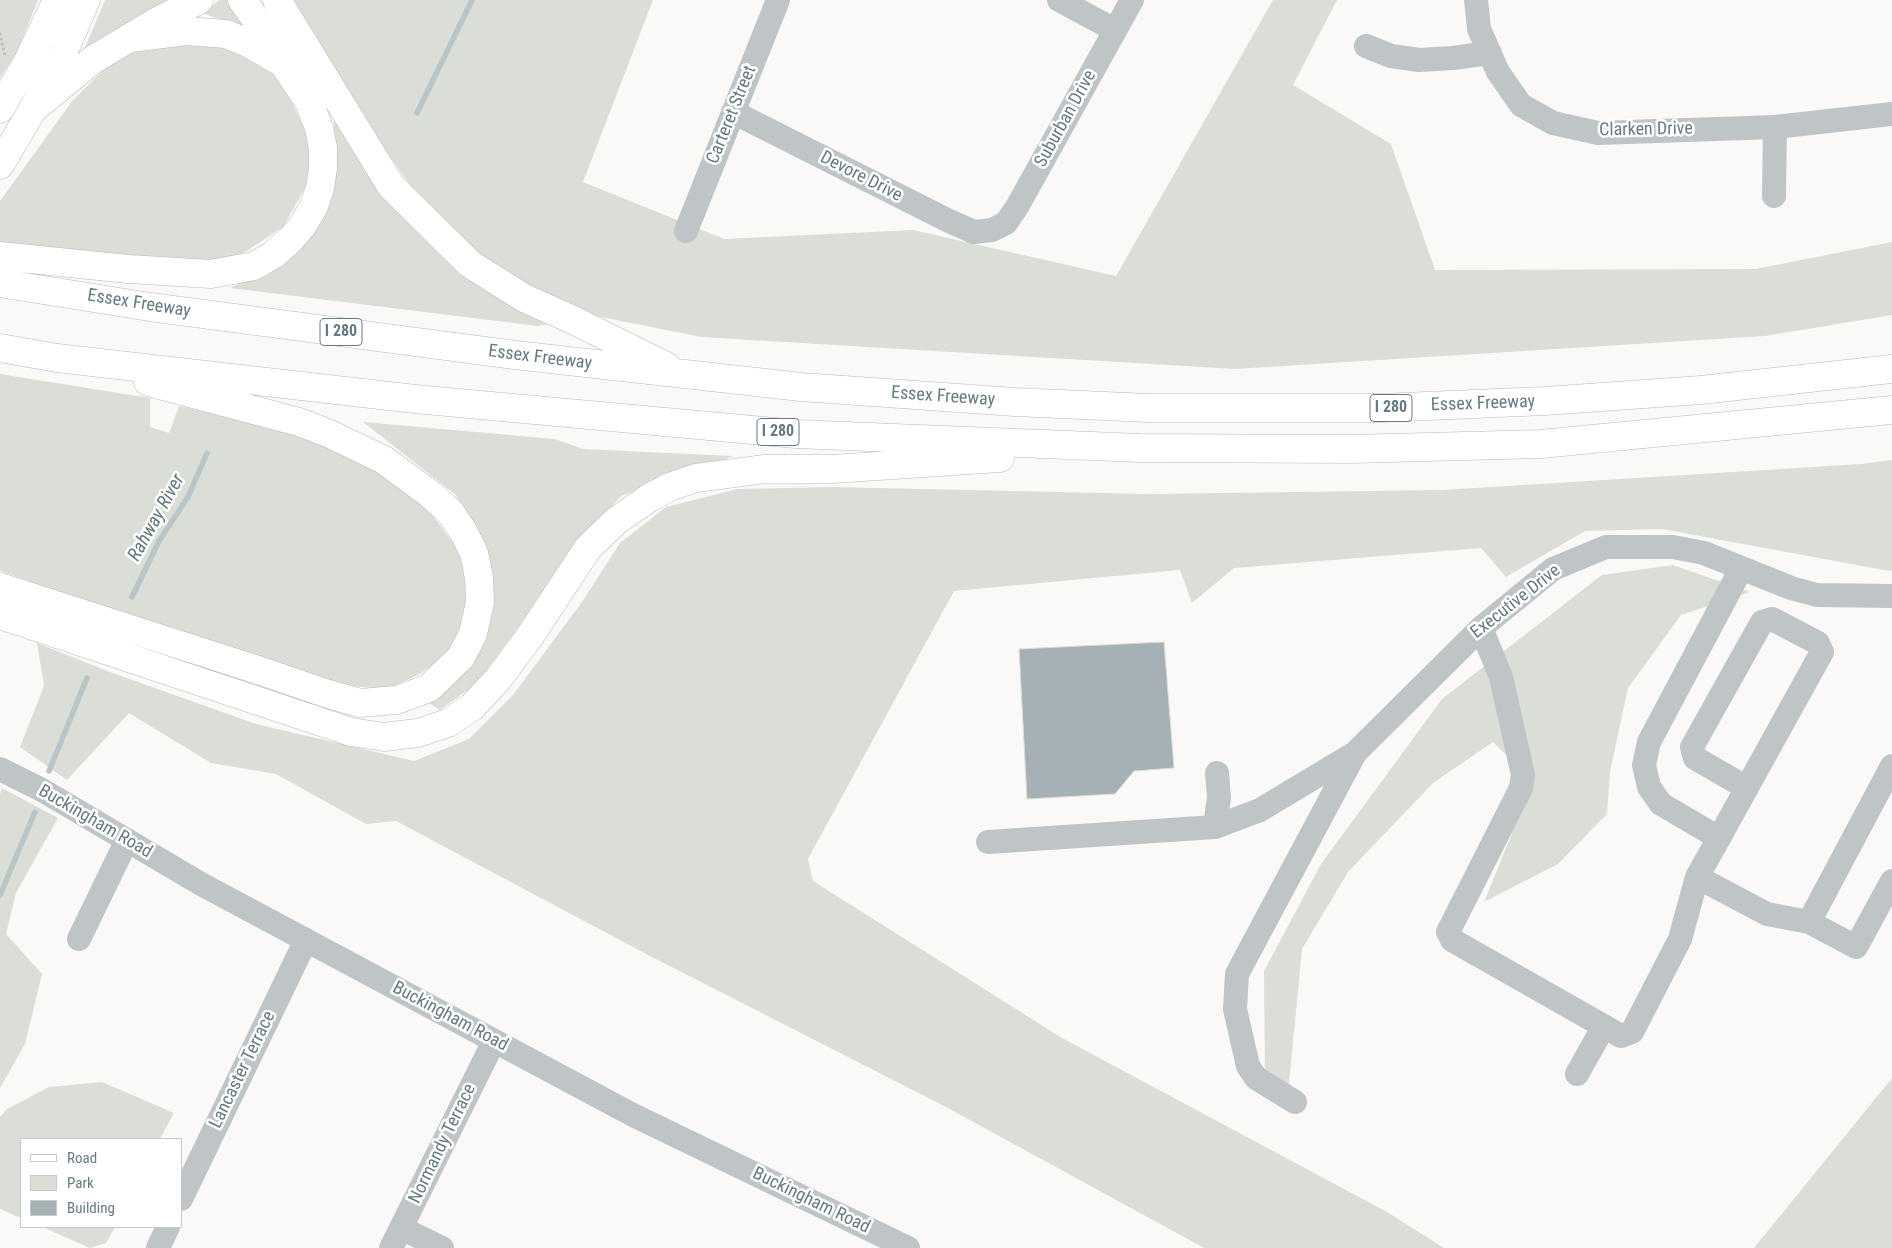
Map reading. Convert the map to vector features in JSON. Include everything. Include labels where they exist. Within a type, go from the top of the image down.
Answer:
[{"type":"main road","points":[[0,109],[27,63],[57,0]]},
{"type":"main road","points":[[0,165],[34,109],[63,53],[86,0]]},
{"type":"main road","points":[[34,109],[94,59],[199,0]]},
{"type":"main road","points":[[0,256],[158,272],[211,274],[254,266],[273,254],[291,239],[314,206],[320,188],[323,148],[319,128],[309,102],[266,33],[242,0]]},
{"type":"main road","points":[[277,0],[391,186],[470,264],[524,298],[573,320],[683,375]]},
{"type":"main road","points":[[130,38],[186,31],[226,34],[248,43],[283,63]]},
{"type":"main road","name":"Essex Freeway","points":[[0,283],[150,307],[683,375],[801,387],[1015,402],[1149,408],[1278,409],[1380,408],[1545,402],[1701,390],[1892,369]]},
{"type":"main road","name":"I 280","points":[[0,348],[57,358],[415,399],[796,434],[1141,448],[1351,449],[1541,444],[1892,410]]},
{"type":"main road","points":[[0,587],[258,670],[325,694],[360,703],[397,700],[430,688],[461,657],[473,634],[480,602],[479,578],[474,553],[450,512],[423,488],[384,460],[328,433],[299,422],[57,358]]},
{"type":"main road","points":[[0,615],[351,732],[384,736],[418,733],[448,723],[472,707],[498,678],[530,636],[588,548],[616,521],[649,498],[672,486],[696,478],[765,469],[832,469],[1141,448]]},
{"type":"street","name":"Carteret Street","points":[[686,231],[778,0]]},
{"type":"street","points":[[1059,0],[1115,30]]},
{"type":"street","name":"Suburban Drive","points":[[992,230],[1006,223],[1017,207],[1132,0]]},
{"type":"street","name":"Clarken Drive","points":[[1476,0],[1479,29],[1498,72],[1521,105],[1553,123],[1598,133],[1775,127],[1892,114]]},
{"type":"street","points":[[1366,46],[1391,56],[1419,60],[1490,53]]},
{"type":"street","name":"Devore Drive","points":[[733,112],[947,220],[974,232],[992,230]]},
{"type":"street","points":[[1774,196],[1775,127]]},
{"type":"street","name":"Executive Drive","points":[[1355,753],[1481,628],[1553,569],[1606,546],[1674,547],[1704,553],[1791,588],[1817,595],[1892,596]]},
{"type":"street","points":[[1719,838],[1661,804],[1650,787],[1644,765],[1649,742],[1741,569]]},
{"type":"street","points":[[1481,628],[1500,677],[1523,775],[1521,788],[1448,932],[1452,940],[1621,1036],[1632,1032],[1680,939],[1697,877],[1747,788],[1822,652],[1818,644],[1772,619],[1762,622],[1692,747],[1695,758],[1747,788]]},
{"type":"street","points":[[988,842],[1215,827],[1260,810],[1355,753]]},
{"type":"street","points":[[1295,1102],[1256,1078],[1248,1066],[1235,1009],[1236,974],[1355,753]]},
{"type":"street","points":[[1809,922],[1892,766]]},
{"type":"street","name":"Buckingham Road","points":[[0,769],[42,790],[201,884],[633,1115],[908,1248]]},
{"type":"street","points":[[1215,827],[1219,797],[1217,773]]},
{"type":"street","points":[[78,939],[127,840]]},
{"type":"street","points":[[1697,877],[1767,914],[1809,922],[1856,947],[1892,881]]},
{"type":"street","name":"Lancaster Terrace","points":[[182,1197],[306,940]]},
{"type":"street","points":[[1577,1074],[1604,1026]]},
{"type":"street","name":"Normandy Terrace","points":[[396,1238],[494,1040]]},
{"type":"street","points":[[158,1248],[168,1228]]},
{"type":"street","points":[[396,1238],[442,1248]]},
{"type":"green space","points":[[0,0],[38,0],[17,52],[0,78]]},
{"type":"green space","points":[[105,0],[179,0],[84,50]]},
{"type":"green space","points":[[219,0],[228,0],[255,33],[203,13]]},
{"type":"green space","points":[[290,0],[653,0],[583,182],[724,239],[913,230],[1116,276],[1273,0],[1337,0],[1293,85],[1391,144],[1435,270],[1756,269],[1892,242],[1892,315],[1765,336],[1235,369],[701,337],[586,314],[497,272],[425,207],[341,86]]},
{"type":"green space","points":[[187,38],[240,50],[281,79],[308,137],[309,181],[283,227],[242,254],[194,263],[0,244],[0,201],[73,100],[121,53]]},
{"type":"green space","points":[[334,118],[394,207],[554,323],[538,326],[230,288],[284,263],[334,182]]},
{"type":"green space","points":[[0,374],[150,398],[150,427],[169,433],[179,406],[316,436],[412,487],[469,565],[466,616],[447,655],[418,675],[387,689],[338,685],[229,651],[0,571]]},
{"type":"green space","points":[[363,422],[555,439],[583,449],[734,456],[621,496],[591,529],[477,683],[440,710],[423,699],[469,663],[482,551],[456,495]]},
{"type":"green space","points":[[1892,460],[1892,570],[1889,571],[1662,529],[1585,531],[1506,577],[1481,548],[1234,568],[1192,603],[1180,570],[954,591],[808,859],[813,881],[1062,1038],[1387,1212],[1444,1248],[1204,1248],[946,1107],[650,956],[396,821],[366,824],[276,774],[211,763],[129,713],[67,780],[20,747],[44,686],[37,643],[110,672],[256,724],[414,761],[469,739],[513,695],[582,602],[620,543],[666,507],[737,489],[833,487],[1149,494],[1443,490],[1861,464]]},
{"type":"green space","points":[[1673,565],[1750,592],[1681,615],[1628,688],[1610,772],[1607,814],[1558,864],[1484,902],[1533,782],[1493,742],[1433,783],[1348,872],[1302,949],[1288,1094],[1265,1076],[1264,971],[1321,864],[1442,699],[1602,575]]},
{"type":"green space","points":[[2,788],[58,818],[16,893],[6,934],[42,974],[25,1044],[0,1088],[0,794]]},
{"type":"green space","points":[[1892,1078],[1892,1248],[1754,1248]]},
{"type":"green space","points":[[102,1082],[174,1113],[161,1138],[20,1138],[20,1218],[0,1209],[0,1117],[7,1109],[49,1087]]},
{"type":"green space","points":[[44,1228],[114,1228],[106,1243],[90,1248]]},
{"type":"building","points":[[1164,642],[1174,768],[1134,771],[1115,794],[1027,799],[1019,649]]},
{"type":"waterway","name":"Rahway River","points":[[417,113],[472,0]]},
{"type":"waterway","name":"Rahway River","points":[[132,597],[159,541],[188,497],[207,453]]},
{"type":"waterway","name":"Rahway River","points":[[49,771],[87,678]]},
{"type":"waterway","name":"Rahway River","points":[[0,895],[35,812]]}]
